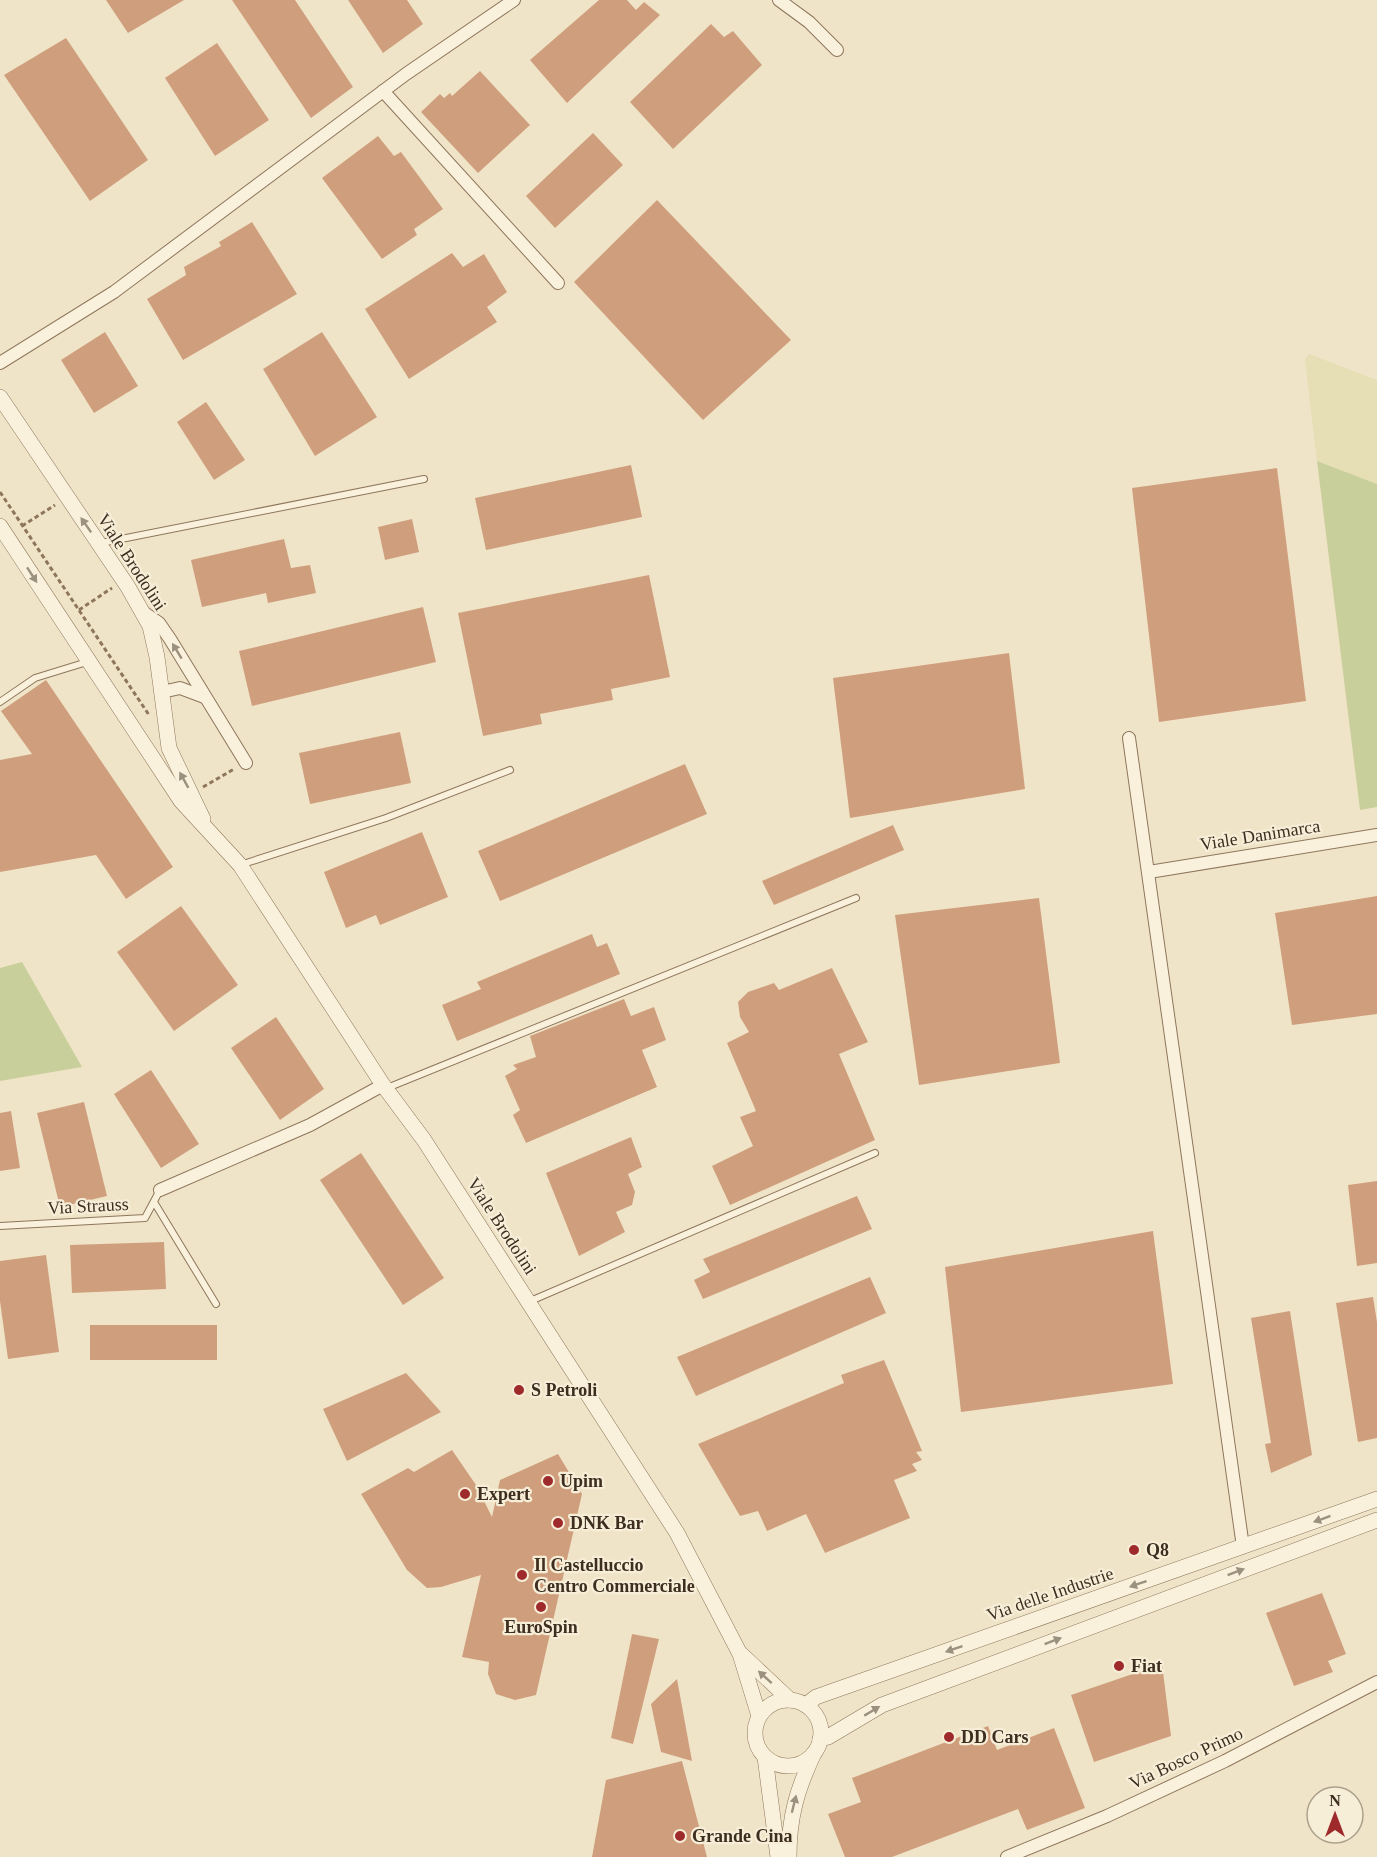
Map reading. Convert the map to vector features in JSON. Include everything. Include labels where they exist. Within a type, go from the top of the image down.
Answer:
[{"type":"street","points":[[0,363],[114,292],[383,91],[514,0]]},
{"type":"street","points":[[779,0],[809,22],[837,50]]},
{"type":"street","points":[[383,91],[558,283]]},
{"type":"street","name":"Viale Brodolini","points":[[0,397],[124,581],[150,626],[158,657],[167,739],[179,771],[210,832]]},
{"type":"street","name":"Viale Brodolini","points":[[0,526],[181,801],[240,865],[384,1087],[424,1140],[677,1533],[740,1654],[759,1716]]},
{"type":"street","points":[[142,611],[159,623],[246,763]]},
{"type":"street","points":[[162,692],[180,688],[204,697]]},
{"type":"street","points":[[1129,738],[1199,1249],[1243,1547]]},
{"type":"street","name":"Viale Danimarca","points":[[1149,872],[1377,835]]},
{"type":"street","points":[[160,1190],[310,1125],[384,1087]]},
{"type":"street","name":"Via delle Industrie","points":[[806,1705],[816,1698],[1377,1499]]},
{"type":"street","points":[[820,1739],[828,1737],[882,1705],[1377,1520]]},
{"type":"street","name":"Viale Brodolini","points":[[740,1654],[790,1700]]},
{"type":"street","name":"Via Bosco Primo","points":[[1007,1857],[1107,1816],[1225,1761],[1377,1682]]},
{"type":"street","points":[[778,1857],[765,1757],[756,1742],[754,1733],[759,1716],[772,1703],[790,1700],[806,1705],[818,1720],[820,1739],[795,1798],[789,1823],[789,1857]]},
{"type":"street","points":[[765,1757],[784,1766],[805,1761],[814,1753]]},
{"type":"lane","points":[[99,544],[424,479]]},
{"type":"lane","points":[[0,702],[35,678],[88,662]]},
{"type":"lane","points":[[240,865],[386,818],[510,770]]},
{"type":"lane","points":[[384,1087],[856,898]]},
{"type":"lane","points":[[528,1302],[874,1153]]},
{"type":"lane","name":"Via Strauss","points":[[0,1226],[145,1218],[160,1190]]},
{"type":"lane","points":[[154,1202],[216,1304]]},
{"type":"path","points":[[0,492],[167,739]]},
{"type":"path","points":[[33,519],[66,498]]},
{"type":"path","points":[[79,610],[124,581]]},
{"type":"path","points":[[192,794],[246,763]]},
{"type":"shaded area","points":[[1309,354],[1377,380],[1377,484],[1317,461],[1305,360]]},
{"type":"green space","points":[[1317,461],[1377,484],[1377,807],[1360,810]]},
{"type":"green space","points":[[22,962],[82,1067],[0,1081],[0,968]]},
{"type":"building","points":[[106,0],[184,0],[128,33]]},
{"type":"building","points":[[232,0],[295,0],[353,87],[311,118]]},
{"type":"building","points":[[348,0],[407,0],[423,24],[383,53]]},
{"type":"building","points":[[599,0],[627,0],[636,10],[644,2],[660,15],[567,103],[530,60]]},
{"type":"building","points":[[711,24],[724,37],[733,31],[762,65],[673,149],[630,102]]},
{"type":"building","points":[[66,38],[148,160],[90,201],[4,75]]},
{"type":"building","points":[[217,43],[269,120],[215,156],[165,78]]},
{"type":"building","points":[[480,71],[530,125],[478,173],[421,112],[440,94],[444,98],[450,93],[452,96]]},
{"type":"building","points":[[593,133],[623,165],[555,228],[526,196]]},
{"type":"building","points":[[378,136],[394,156],[401,152],[443,209],[414,229],[417,235],[382,259],[322,178]]},
{"type":"building","points":[[657,200],[791,340],[703,420],[574,282]]},
{"type":"building","points":[[252,222],[297,294],[183,360],[147,299],[186,275],[184,267],[221,246],[219,242]]},
{"type":"building","points":[[452,253],[463,267],[484,254],[507,292],[487,307],[497,322],[409,379],[365,309]]},
{"type":"building","points":[[105,332],[138,386],[94,413],[61,360]]},
{"type":"building","points":[[322,332],[377,417],[315,456],[263,369]]},
{"type":"building","points":[[206,402],[245,460],[214,480],[177,422]]},
{"type":"building","points":[[631,465],[642,517],[486,550],[475,498]]},
{"type":"building","points":[[1277,468],[1306,701],[1159,722],[1132,488]]},
{"type":"building","points":[[412,519],[419,552],[385,560],[378,527]]},
{"type":"building","points":[[284,539],[291,568],[310,565],[316,593],[268,603],[266,593],[202,607],[191,560]]},
{"type":"building","points":[[649,575],[670,677],[611,689],[613,700],[540,714],[542,724],[483,736],[458,613]]},
{"type":"building","points":[[423,607],[436,662],[252,706],[239,651]]},
{"type":"building","points":[[1009,653],[1025,789],[850,818],[833,678]]},
{"type":"building","points":[[46,680],[173,867],[126,899],[96,855],[0,872],[0,760],[32,754],[1,711]]},
{"type":"building","points":[[400,732],[411,783],[310,804],[299,753]]},
{"type":"building","points":[[685,764],[707,814],[500,901],[478,851]]},
{"type":"building","points":[[893,825],[904,850],[774,905],[762,881]]},
{"type":"building","points":[[422,832],[448,897],[380,925],[376,915],[346,928],[324,872]]},
{"type":"building","points":[[1377,896],[1377,1014],[1292,1025],[1275,913]]},
{"type":"building","points":[[1039,898],[1060,1063],[919,1085],[895,915]]},
{"type":"building","points":[[181,906],[238,985],[174,1031],[117,952]]},
{"type":"building","points":[[592,934],[597,947],[607,943],[620,974],[457,1041],[442,1005],[481,989],[477,982]]},
{"type":"building","points":[[832,968],[868,1042],[839,1054],[875,1140],[730,1205],[712,1166],[753,1146],[740,1117],[756,1111],[727,1043],[749,1032],[740,1017],[738,1002],[748,992],[774,983],[779,990]]},
{"type":"building","points":[[624,999],[631,1016],[654,1007],[666,1040],[642,1050],[657,1087],[526,1143],[513,1115],[520,1110],[505,1076],[517,1069],[513,1065],[536,1057],[530,1036]]},
{"type":"building","points":[[276,1017],[324,1089],[280,1120],[231,1048]]},
{"type":"building","points":[[151,1070],[199,1144],[161,1168],[114,1094]]},
{"type":"building","points":[[84,1102],[107,1196],[60,1207],[37,1113]]},
{"type":"building","points":[[11,1111],[20,1168],[0,1171],[0,1113]]},
{"type":"building","points":[[631,1137],[642,1167],[628,1174],[635,1192],[632,1205],[616,1212],[625,1232],[579,1256],[546,1173]]},
{"type":"building","points":[[361,1153],[444,1278],[403,1305],[320,1180]]},
{"type":"building","points":[[1377,1181],[1377,1263],[1357,1266],[1348,1185]]},
{"type":"building","points":[[857,1196],[872,1229],[703,1299],[694,1280],[710,1272],[703,1259]]},
{"type":"building","points":[[1153,1231],[1173,1384],[961,1412],[945,1267]]},
{"type":"building","points":[[164,1242],[166,1289],[72,1293],[70,1245]]},
{"type":"building","points":[[46,1255],[59,1352],[8,1359],[0,1301],[0,1261]]},
{"type":"building","points":[[870,1277],[886,1313],[696,1396],[677,1357]]},
{"type":"building","points":[[1373,1297],[1377,1322],[1377,1438],[1358,1442],[1336,1303]]},
{"type":"building","points":[[1290,1311],[1312,1455],[1271,1473],[1265,1444],[1271,1443],[1251,1318]]},
{"type":"building","points":[[90,1325],[217,1325],[217,1360],[90,1360]]},
{"type":"building","points":[[884,1360],[922,1451],[916,1452],[922,1460],[912,1464],[917,1471],[894,1480],[910,1518],[825,1553],[806,1514],[767,1531],[758,1511],[740,1516],[698,1444],[844,1383],[841,1375]]},
{"type":"building","points":[[406,1373],[441,1412],[347,1461],[323,1409]]},
{"type":"building","name":"Il Castelluccio Centro Commerciale","points":[[452,1450],[476,1485],[492,1517],[500,1480],[558,1454],[582,1494],[536,1695],[515,1700],[496,1694],[488,1674],[489,1662],[462,1657],[481,1575],[441,1587],[427,1588],[407,1570],[361,1494],[408,1468],[414,1472]]},
{"type":"building","points":[[1322,1593],[1346,1654],[1328,1661],[1333,1672],[1294,1686],[1266,1613]]},
{"type":"building","points":[[632,1634],[659,1639],[633,1744],[611,1738]]},
{"type":"building","points":[[1162,1664],[1171,1736],[1094,1762],[1071,1695]]},
{"type":"building","points":[[677,1679],[692,1761],[661,1752],[651,1704]]},
{"type":"building","points":[[988,1726],[997,1750],[1054,1728],[1085,1808],[1027,1830],[1018,1809],[892,1857],[845,1857],[828,1814],[861,1802],[852,1778]]},
{"type":"building","points":[[682,1761],[707,1857],[592,1857],[606,1780]]},
{"type":"place","name":"S Petroli","points":[[519,1390]]},
{"type":"place","name":"Upim","points":[[548,1481]]},
{"type":"place","name":"Expert","points":[[465,1494]]},
{"type":"place","name":"DNK Bar","points":[[558,1523]]},
{"type":"place","name":"Q8","points":[[1134,1550]]},
{"type":"place","name":"Il Castelluccio Centro Commerciale","points":[[522,1575]]},
{"type":"place","name":"EuroSpin","points":[[541,1607]]},
{"type":"place","name":"Fiat","points":[[1119,1666]]},
{"type":"place","name":"DD Cars","points":[[949,1737]]},
{"type":"place","name":"Grande Cina","points":[[680,1836]]}]
